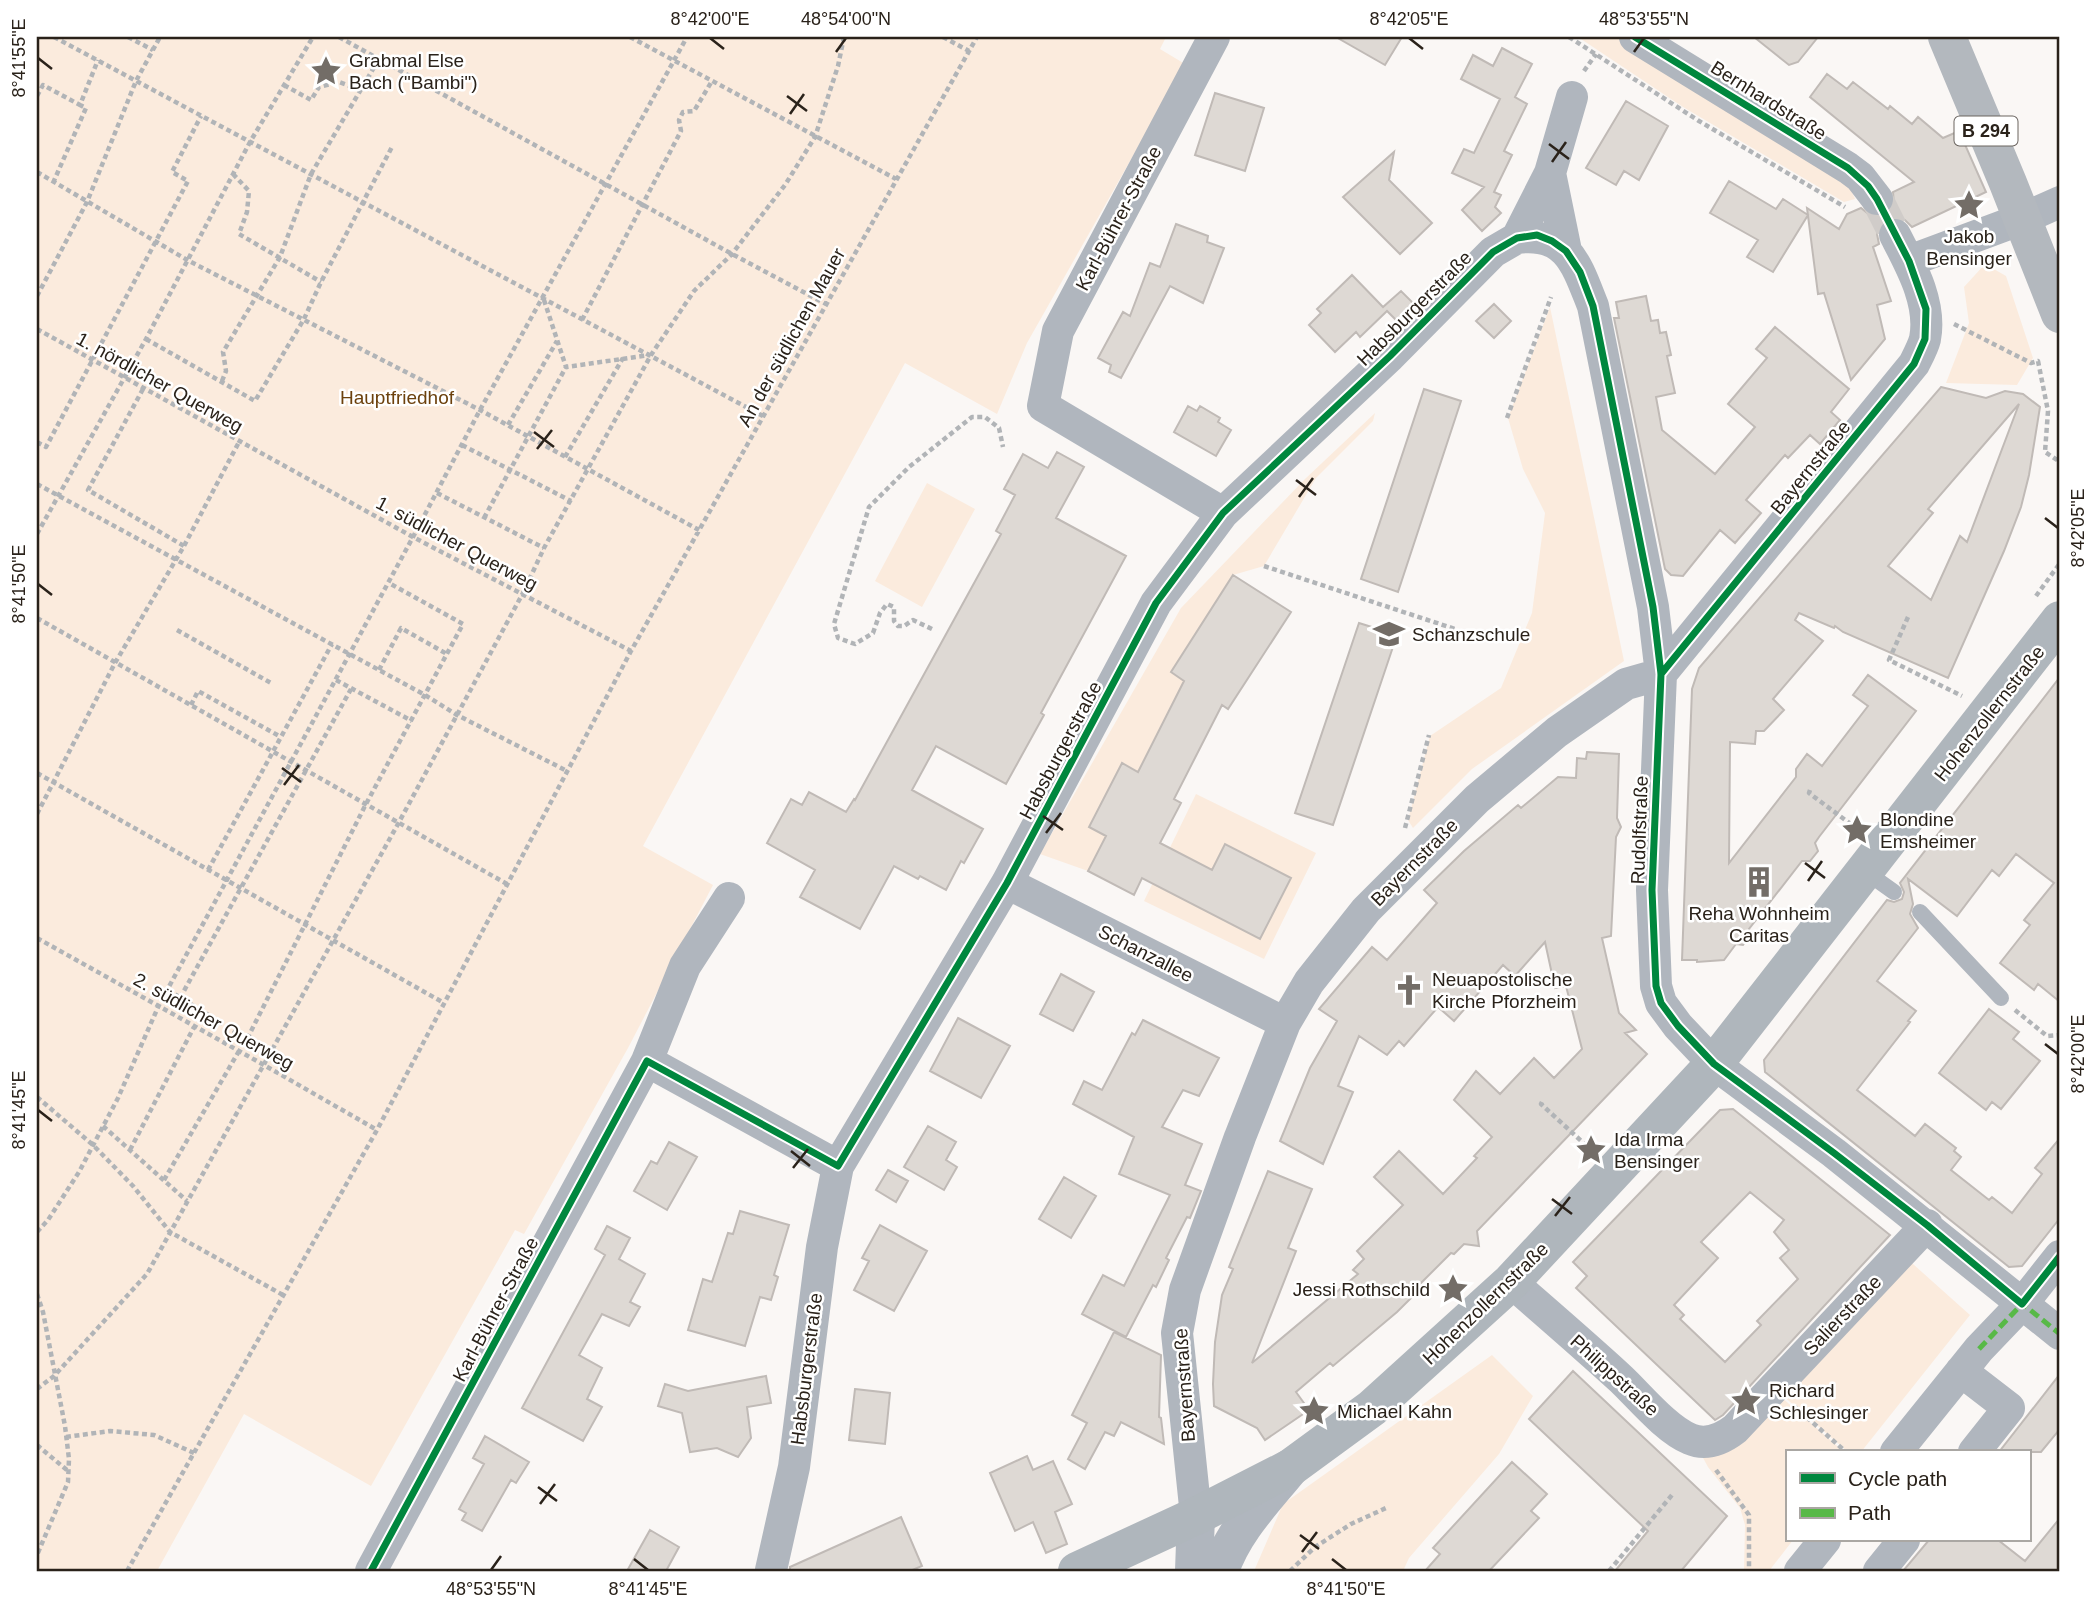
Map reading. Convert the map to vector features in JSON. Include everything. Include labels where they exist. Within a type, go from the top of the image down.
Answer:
[{"type":"main road","name":"B 294","points":[[1947,37],[2060,314]]},
{"type":"main road","name":"Hohenzollernstraße","points":[[1077,1571],[1196,1516],[1290,1468],[1372,1408],[1511,1282],[1880,882],[1991,710],[2060,620]]},
{"type":"street","name":"Karl-Bührer-Straße","points":[[1214,37],[1058,331],[1043,407],[1223,513]]},
{"type":"street","name":"Bernhardstraße","points":[[1636,37],[1848,168],[1860,177],[1877,199]]},
{"type":"street","points":[[1517,239],[1550,173],[1577,86]]},
{"type":"street","name":"Rudolfstraße","points":[[1550,173],[1566,251],[1580,272],[1593,306],[1653,607],[1661,674],[1652,891],[1656,986],[1661,1003],[1678,1026],[1714,1064],[1927,1225],[2060,1334]]},
{"type":"street","name":"Bayernstraße","points":[[1194,1571],[1196,1516],[1177,1333],[1185,1290],[1240,1137],[1285,1023],[1309,982],[1366,910],[1477,799],[1557,732],[1626,684],[1661,674],[1914,364],[1925,339],[1926,309],[1902,248],[2022,219],[2060,202]]},
{"type":"street","points":[[1517,239],[1537,235],[1566,251]]},
{"type":"street","name":"Habsburgerstraße","points":[[771,1570],[794,1467],[822,1247],[838,1166],[1007,883],[1156,603],[1223,513],[1390,356],[1493,252],[1517,239]]},
{"type":"street","name":"Schanzallee","points":[[1007,883],[1285,1023]]},
{"type":"street","name":"Karl-Bührer-Straße","points":[[370,1571],[647,1061],[685,965],[729,898]]},
{"type":"street","points":[[647,1061],[838,1166]]},
{"type":"street","name":"Salierstraße","points":[[1727,1435],[1927,1225]]},
{"type":"street","points":[[1898,1450],[1979,1349],[2022,1304],[2060,1256]]},
{"type":"street","name":"Philippstraße","points":[[1511,1282],[1604,1363],[1674,1429],[1690,1440],[1704,1443],[1727,1435]]},
{"type":"street","points":[[1961,1371],[2009,1408],[1976,1450]]},
{"type":"street","points":[[1220,1571],[1226,1551],[1252,1513],[1290,1468]]},
{"type":"street","points":[[1879,1571],[1902,1542]]},
{"type":"lane","points":[[1920,912],[2001,998]]},
{"type":"path","points":[[54,37],[763,416]]},
{"type":"path","points":[[128,37],[153,50]]},
{"type":"path","points":[[37,296],[87,202],[136,81],[160,37]]},
{"type":"path","points":[[37,534],[189,261],[250,142],[313,37]]},
{"type":"path","points":[[339,37],[826,303]]},
{"type":"path","points":[[630,37],[896,179]]},
{"type":"path","points":[[37,1232],[48,1220],[79,1172],[159,1005],[414,537],[480,410],[608,184],[687,37]]},
{"type":"path","points":[[37,1389],[54,1376],[147,1274],[398,824],[587,468],[651,355],[694,291],[732,254],[785,185],[815,136],[838,66],[844,37]]},
{"type":"path","points":[[943,37],[969,51]]},
{"type":"path","points":[[1569,37],[1679,109],[1831,199]]},
{"type":"path","points":[[1577,86],[1596,54]]},
{"type":"path","points":[[222,381],[226,371],[223,352],[279,257],[311,174],[379,59]]},
{"type":"path","points":[[80,105],[97,60]]},
{"type":"path","points":[[582,320],[681,131],[678,120],[683,112],[694,111],[712,81]]},
{"type":"path","points":[[284,85],[311,100],[319,87],[339,82],[361,90]]},
{"type":"path","points":[[37,96],[43,85],[86,108],[53,183]]},
{"type":"path","points":[[37,442],[46,447],[188,181],[172,172],[201,116]]},
{"type":"path","points":[[146,339],[255,401],[304,320],[393,145]]},
{"type":"path","points":[[37,172],[189,261],[480,410],[699,530]]},
{"type":"path","points":[[233,173],[249,191],[247,212],[239,234],[321,282]]},
{"type":"path","points":[[1507,418],[1551,298]]},
{"type":"path","points":[[484,517],[566,367],[544,299]]},
{"type":"path","points":[[1959,326],[2031,363],[2038,360],[2048,411],[2045,452],[2060,462]]},
{"type":"path","points":[[508,425],[557,340]]},
{"type":"path","points":[[566,367],[651,355]]},
{"type":"path","points":[[565,457],[624,358]]},
{"type":"path","points":[[143,389],[88,490],[184,546]]},
{"type":"path","points":[[932,629],[913,620],[904,626],[898,626],[894,621],[894,607],[887,604],[880,613],[873,633],[855,644],[838,638],[834,624],[869,507],[909,467],[972,417],[985,417],[999,428],[1003,447]]},
{"type":"path","points":[[37,814],[116,663],[184,546],[239,442]]},
{"type":"path","points":[[462,445],[571,501]]},
{"type":"path","points":[[37,484],[425,695],[457,715],[567,771]]},
{"type":"path","points":[[437,493],[544,548]]},
{"type":"path","points":[[1264,566],[1455,629]]},
{"type":"path","points":[[168,990],[247,1039],[366,804],[463,624],[389,583]]},
{"type":"path","points":[[1909,617],[1889,660],[1991,710]]},
{"type":"path","points":[[37,618],[507,884]]},
{"type":"path","points":[[379,670],[401,628],[447,654]]},
{"type":"path","points":[[177,630],[271,682]]},
{"type":"path","points":[[208,870],[332,644]]},
{"type":"path","points":[[336,680],[412,720]]},
{"type":"path","points":[[180,998],[351,689]]},
{"type":"path","points":[[190,705],[198,691],[281,737]]},
{"type":"path","points":[[1404,874],[1405,822],[1429,735]]},
{"type":"path","points":[[37,773],[444,1003]]},
{"type":"path","points":[[1811,790],[1809,793],[1851,824]]},
{"type":"path","points":[[2001,998],[2048,1036],[2060,1035]]},
{"type":"path","points":[[130,1150],[194,1026]]},
{"type":"path","points":[[163,1180],[239,1051]]},
{"type":"path","points":[[37,1097],[93,1145],[133,1186],[170,1232],[283,1295]]},
{"type":"path","points":[[1542,1102],[1541,1104],[1591,1150]]},
{"type":"path","points":[[103,1126],[187,1201]]},
{"type":"path","points":[[37,1294],[43,1312],[66,1437],[68,1472],[68,1482],[37,1555]]},
{"type":"path","points":[[1794,1406],[1844,1450]]},
{"type":"path","points":[[66,1437],[110,1431],[153,1435],[194,1453]]},
{"type":"path","points":[[37,1444],[68,1472]]},
{"type":"path","points":[[1719,1474],[1749,1515],[1749,1571]]},
{"type":"path","points":[[1609,1571],[1672,1495]]},
{"type":"path","points":[[1290,1571],[1315,1547],[1351,1524],[1386,1508]]},
{"type":"green space","name":"Hauptfriedhof","points":[[37,37],[1166,37],[1160,49],[1185,64],[1027,343],[997,414],[905,363],[643,846],[713,885],[628,1048],[524,1234],[515,1230],[371,1486],[244,1414],[157,1571],[37,1571]]},
{"type":"green space","points":[[1578,37],[1619,37],[1854,183],[1851,190],[1855,199],[1844,202],[1683,107]]},
{"type":"green space","points":[[1985,264],[2006,276],[2033,358],[2017,385],[1946,383],[1969,323],[1964,287]]},
{"type":"green space","points":[[1550,307],[1624,661],[1472,769],[1413,828],[1408,820],[1430,736],[1501,688],[1532,613],[1545,513],[1523,469],[1508,418]]},
{"type":"green space","points":[[1375,413],[1373,421],[1316,478],[1264,566],[1233,575],[1171,672],[1190,685],[1138,772],[1121,764],[1089,827],[1106,836],[1088,871],[1040,854],[1181,608],[1305,479]]},
{"type":"green space","points":[[927,483],[975,509],[922,607],[875,581]]},
{"type":"green space","points":[[1196,794],[1316,853],[1264,959],[1144,901]]},
{"type":"green space","points":[[1904,1256],[1970,1315],[1863,1450],[1846,1450],[1775,1389]]},
{"type":"green space","points":[[1492,1355],[1533,1396],[1499,1454],[1409,1558],[1403,1571],[1254,1571],[1283,1504]]},
{"type":"green space","points":[[1773,1390],[1842,1450],[1786,1450],[1786,1542],[1791,1542],[1769,1571],[1744,1571],[1745,1525],[1740,1508],[1708,1467],[1695,1443]]},
{"type":"building","points":[[1336,37],[1402,37],[1385,65]]},
{"type":"building","points":[[1754,37],[1818,37],[1798,62],[1789,65]]},
{"type":"building","points":[[1502,48],[1532,64],[1515,97],[1527,104],[1504,151],[1512,155],[1494,192],[1501,195],[1495,207],[1501,213],[1482,231],[1462,210],[1484,187],[1452,173],[1464,149],[1474,153],[1500,99],[1461,79],[1473,55],[1493,66]]},
{"type":"building","points":[[1827,74],[1847,89],[1853,82],[1912,124],[1918,117],[1943,138],[1959,131],[1986,192],[1912,227],[1897,217],[1887,218],[1880,225],[1877,234],[1879,244],[1873,247],[1891,301],[1877,305],[1885,339],[1851,380],[1824,293],[1818,294],[1807,208],[1839,229],[1847,214],[1861,208],[1871,216],[1888,214],[1894,205],[1893,192],[1914,182],[1810,97]]},
{"type":"building","points":[[1215,93],[1264,108],[1245,171],[1195,155]]},
{"type":"building","points":[[1626,101],[1668,126],[1639,180],[1624,171],[1616,185],[1586,168]]},
{"type":"building","points":[[1394,152],[1389,180],[1432,223],[1400,254],[1343,197]]},
{"type":"building","points":[[1729,181],[1776,209],[1783,199],[1808,215],[1773,272],[1747,257],[1758,240],[1710,213]]},
{"type":"building","points":[[1176,224],[1208,236],[1207,242],[1224,248],[1203,303],[1170,286],[1121,378],[1109,372],[1111,365],[1098,358],[1123,312],[1130,316],[1150,263],[1160,267]]},
{"type":"building","points":[[1352,275],[1383,307],[1401,291],[1415,305],[1398,322],[1387,311],[1360,337],[1356,332],[1335,352],[1309,325],[1321,313],[1317,309]]},
{"type":"building","points":[[1646,296],[1651,321],[1658,320],[1660,333],[1666,332],[1671,355],[1667,356],[1675,393],[1656,397],[1662,430],[1715,474],[1755,427],[1728,404],[1767,358],[1756,349],[1775,327],[1849,389],[1831,412],[1840,420],[1820,444],[1810,435],[1788,458],[1785,455],[1746,500],[1761,513],[1735,543],[1720,530],[1683,576],[1671,575],[1665,569],[1614,318],[1619,318],[1616,302]]},
{"type":"building","points":[[1494,304],[1511,321],[1494,338],[1476,321]]},
{"type":"building","points":[[1941,387],[1986,398],[2005,391],[2023,394],[2040,407],[2021,507],[1948,678],[1843,632],[1835,626],[1834,628],[1799,613],[1795,620],[1823,641],[1773,699],[1784,710],[1764,731],[1756,731],[1755,744],[1730,742],[1729,863],[1796,777],[1796,769],[1807,754],[1822,766],[1868,706],[1853,695],[1868,675],[1916,711],[1819,837],[1815,843],[1818,851],[1810,861],[1802,861],[1749,929],[1751,935],[1743,945],[1736,944],[1724,960],[1697,962],[1682,960],[1692,689],[1699,668]],"holes":[[[2019,404],[1967,542],[1960,536],[1931,600],[1888,566],[1933,513],[1928,509]]]},
{"type":"building","points":[[1424,389],[1461,401],[1398,592],[1361,579]]},
{"type":"building","points":[[1188,406],[1197,411],[1200,406],[1220,418],[1218,422],[1231,430],[1216,456],[1174,432]]},
{"type":"building","points":[[1057,452],[1084,467],[1056,518],[1126,556],[1006,784],[936,746],[912,790],[983,829],[964,863],[961,861],[946,890],[894,866],[860,929],[800,897],[815,870],[767,843],[791,799],[802,805],[809,792],[846,812],[855,800],[1001,534],[996,531],[1015,495],[1004,489],[1023,454],[1048,468]]},
{"type":"building","points":[[1233,575],[1291,612],[1228,709],[1222,705],[1174,799],[1181,803],[1160,843],[1212,870],[1225,844],[1291,878],[1260,939],[1142,878],[1134,895],[1088,871],[1106,836],[1089,827],[1122,763],[1138,772],[1184,681],[1171,672]]},
{"type":"building","points":[[1359,623],[1397,635],[1333,825],[1295,813]]},
{"type":"building","points":[[2060,677],[2060,1002],[2038,984],[2034,990],[2000,963],[2030,925],[2024,920],[2054,883],[2016,854],[1999,876],[1992,870],[1957,916],[1908,879],[1913,904],[1910,914],[1918,928],[1877,981],[1916,1011],[1857,1090],[1915,1136],[1925,1124],[1956,1148],[1954,1151],[1961,1157],[1951,1170],[1989,1200],[1992,1197],[2012,1213],[2042,1174],[2035,1168],[2060,1138],[2060,1218],[2022,1266],[2009,1267],[1765,1072],[1764,1060],[1887,900],[1894,902],[1902,899],[1904,892],[1900,883]]},
{"type":"building","points":[[1587,752],[1619,754],[1617,818],[1621,827],[1616,837],[1611,936],[1602,938],[1619,1013],[1636,1030],[1625,1033],[1647,1054],[1477,1231],[1479,1246],[1464,1244],[1454,1254],[1451,1253],[1417,1287],[1419,1290],[1397,1312],[1333,1366],[1330,1363],[1296,1392],[1309,1410],[1265,1440],[1257,1428],[1214,1406],[1213,1384],[1215,1342],[1222,1295],[1233,1269],[1229,1267],[1268,1171],[1312,1189],[1288,1248],[1296,1251],[1252,1363],[1358,1274],[1353,1270],[1364,1259],[1357,1251],[1403,1205],[1374,1177],[1399,1151],[1443,1194],[1477,1158],[1474,1156],[1492,1137],[1454,1100],[1476,1071],[1500,1094],[1534,1058],[1554,1078],[1582,1049],[1566,986],[1555,988],[1545,942],[1515,976],[1503,965],[1454,1021],[1438,1007],[1404,1046],[1399,1041],[1387,1055],[1359,1036],[1338,1086],[1353,1092],[1323,1164],[1280,1141],[1310,1068],[1337,1021],[1319,1009],[1372,947],[1387,960],[1437,903],[1424,890],[1464,851],[1518,805],[1521,808],[1558,777],[1576,778],[1577,758],[1586,759]]},
{"type":"building","points":[[1061,974],[1094,992],[1073,1031],[1040,1014]]},
{"type":"building","points":[[1989,1009],[2019,1032],[2013,1039],[2040,1061],[2001,1109],[1992,1102],[1986,1110],[1939,1073]]},
{"type":"building","points":[[958,1018],[1010,1046],[981,1098],[930,1071]]},
{"type":"building","points":[[1143,1020],[1219,1058],[1199,1096],[1183,1090],[1162,1127],[1202,1144],[1185,1185],[1201,1191],[1190,1218],[1187,1217],[1166,1258],[1169,1260],[1156,1287],[1153,1285],[1126,1337],[1082,1314],[1103,1275],[1124,1286],[1170,1195],[1119,1174],[1134,1137],[1073,1104],[1084,1081],[1102,1090],[1132,1033],[1135,1035]]},
{"type":"building","points":[[1733,1109],[1890,1235],[1723,1415],[1715,1420],[1576,1288],[1587,1276],[1573,1262],[1720,1110]],"holes":[[[1750,1192],[1784,1220],[1774,1232],[1789,1250],[1780,1258],[1798,1279],[1757,1321],[1761,1325],[1725,1362],[1680,1319],[1684,1315],[1674,1305],[1718,1258],[1701,1242]]]},
{"type":"building","points":[[928,1126],[956,1142],[946,1160],[957,1167],[944,1190],[904,1167]]},
{"type":"building","points":[[669,1142],[697,1157],[667,1210],[634,1191],[651,1161],[657,1164]]},
{"type":"building","points":[[888,1170],[908,1181],[896,1202],[876,1190]]},
{"type":"building","points":[[1064,1177],[1096,1196],[1071,1238],[1039,1219]]},
{"type":"building","points":[[740,1211],[789,1225],[774,1275],[778,1277],[771,1300],[760,1297],[745,1346],[688,1330],[703,1279],[712,1282],[728,1233],[733,1234]]},
{"type":"building","points":[[880,1225],[927,1251],[894,1311],[854,1290],[869,1261],[862,1258]]},
{"type":"building","points":[[607,1226],[630,1238],[619,1259],[645,1274],[630,1302],[640,1307],[629,1326],[602,1314],[579,1355],[602,1368],[587,1399],[602,1407],[583,1441],[522,1408],[605,1255],[595,1249]]},
{"type":"building","points":[[1114,1332],[1161,1355],[1159,1417],[1164,1444],[1121,1422],[1114,1436],[1105,1432],[1085,1469],[1068,1459],[1087,1423],[1072,1415]]},
{"type":"building","points":[[1573,1371],[1727,1516],[1681,1571],[1615,1571],[1648,1531],[1529,1419]]},
{"type":"building","points":[[2060,1374],[2060,1429],[2041,1452],[2001,1450]]},
{"type":"building","points":[[766,1376],[771,1403],[747,1407],[751,1438],[738,1457],[717,1448],[690,1452],[682,1413],[658,1406],[665,1384],[688,1391]]},
{"type":"building","points":[[855,1389],[890,1393],[885,1444],[849,1440]]},
{"type":"building","points":[[485,1436],[529,1462],[516,1483],[511,1480],[482,1531],[462,1520],[466,1513],[459,1509],[484,1464],[473,1458]]},
{"type":"building","points":[[1027,1456],[1033,1470],[1053,1461],[1072,1504],[1055,1512],[1067,1544],[1046,1553],[1033,1522],[1015,1531],[990,1473]]},
{"type":"building","points":[[1512,1462],[1547,1494],[1531,1511],[1539,1518],[1489,1571],[1425,1571],[1440,1554],[1433,1548]]},
{"type":"building","points":[[901,1517],[922,1566],[910,1571],[790,1571],[790,1567]]},
{"type":"building","points":[[2060,1518],[2060,1571],[1903,1571],[1927,1542],[2001,1542],[2025,1561]]},
{"type":"building","points":[[650,1530],[679,1547],[666,1571],[627,1571]]},
{"type":"tunnel","points":[[1877,199],[1895,235]]},
{"type":"marked path","points":[[2019,1301],[2060,1334]]},
{"type":"marked path","points":[[1979,1349],[2022,1304]]},
{"type":"cycle path","points":[[1635,37],[1848,168],[1868,186],[1909,261],[1926,309],[1925,339],[1914,364],[1661,674]]},
{"type":"cycle path","points":[[371,1571],[647,1061],[838,1166],[1007,883],[1156,603],[1223,513],[1390,356],[1493,252],[1517,238],[1537,235],[1566,251],[1580,272],[1593,306],[1653,607],[1661,674],[1652,890],[1656,986],[1661,1003],[1678,1026],[1714,1064],[1927,1225],[2022,1304],[2060,1256]]},
{"type":"place","name":"Grabmal Else Bach (\"Bambi\")","points":[[326,71]]},
{"type":"place","name":"Jakob Bensinger","points":[[1969,205]]},
{"type":"place","name":"Schanzschule","points":[[1389,634]]},
{"type":"place","name":"Blondine Emsheimer","points":[[1857,830]]},
{"type":"place","name":"Reha Wohnheim Caritas","points":[[1759,882]]},
{"type":"place","name":"Neuapostolische Kirche Pforzheim","points":[[1409,990]]},
{"type":"place","name":"Ida Irma Bensinger","points":[[1591,1150]]},
{"type":"place","name":"Jessi Rothschild","points":[[1453,1289]]},
{"type":"place","name":"Richard Schlesinger","points":[[1746,1401]]},
{"type":"place","name":"Michael Kahn","points":[[1314,1411]]}]
